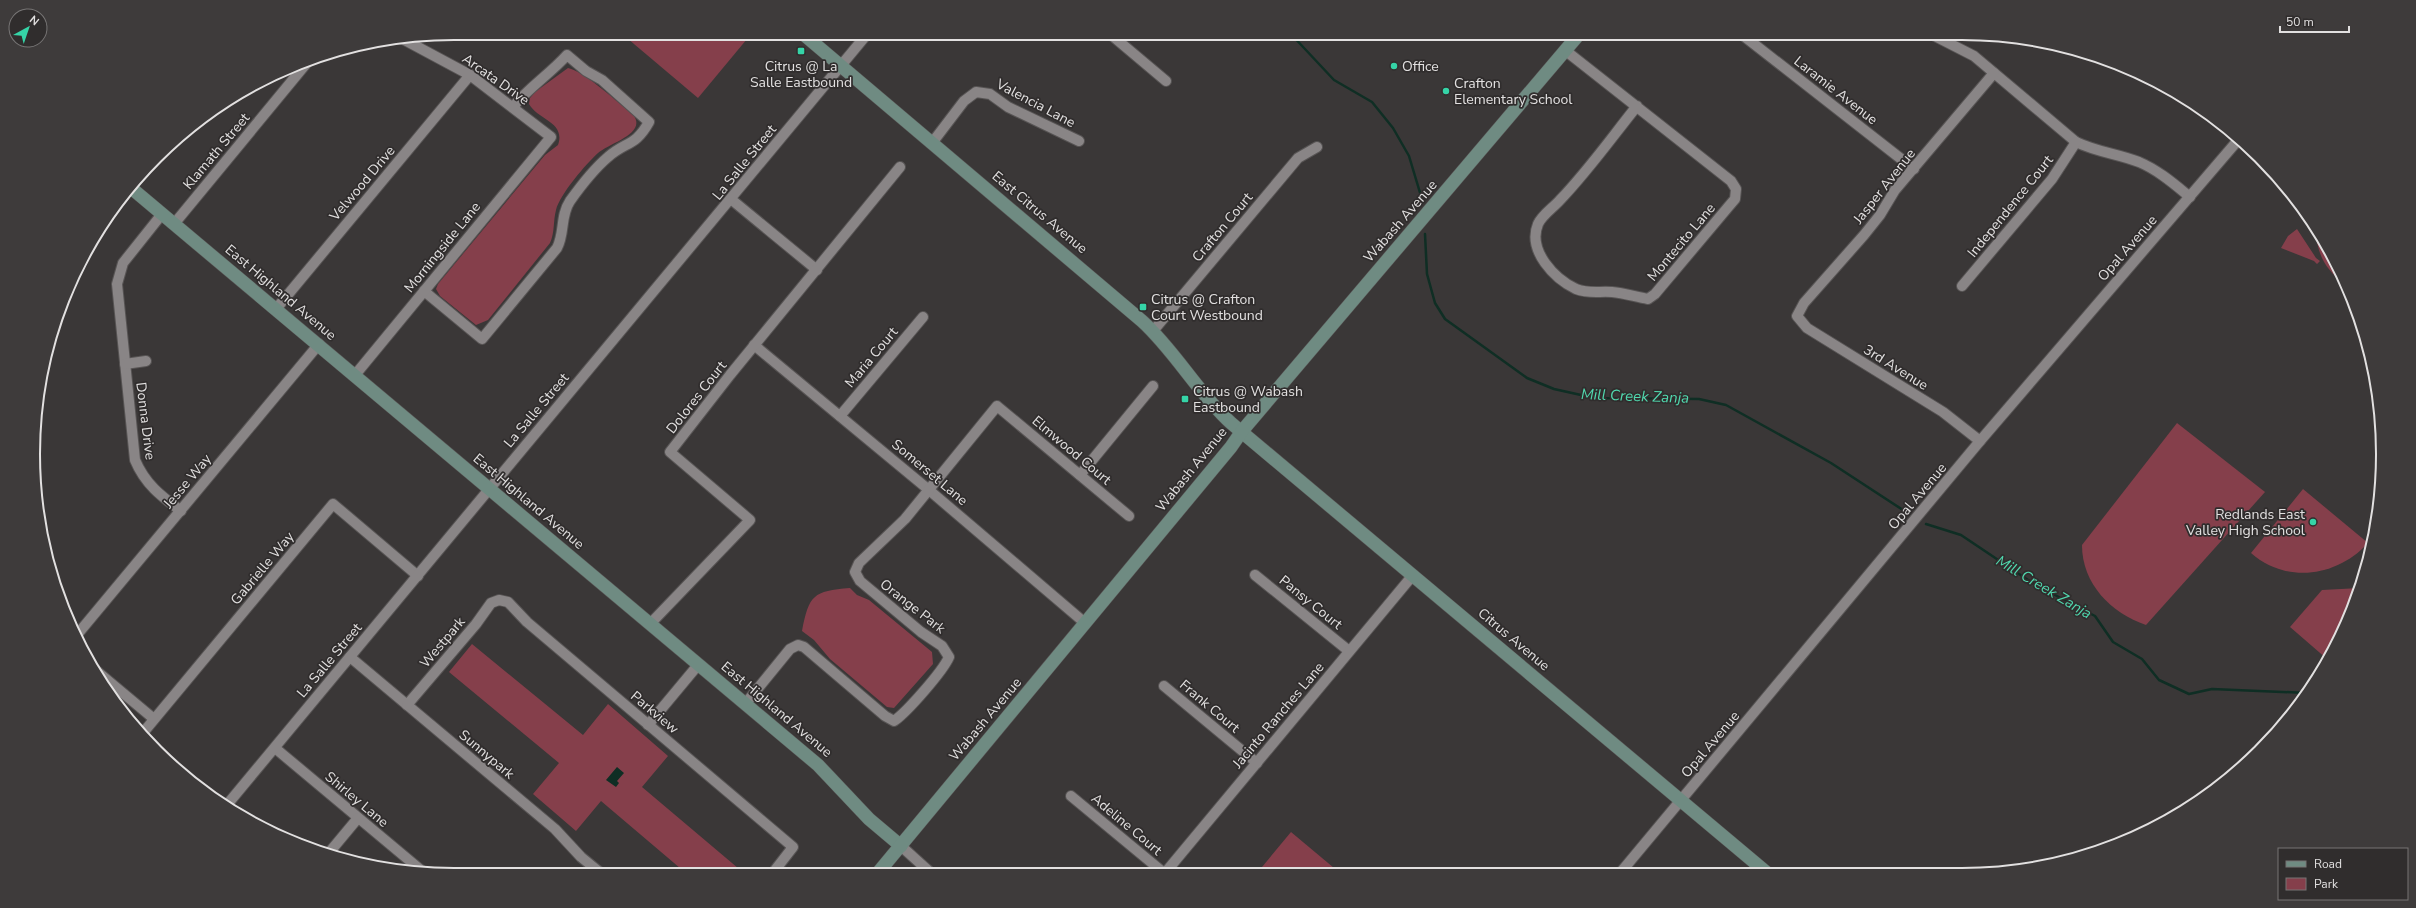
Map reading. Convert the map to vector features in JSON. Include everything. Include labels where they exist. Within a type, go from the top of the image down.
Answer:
[{"type":"street","name":"East Citrus Avenue","points":[[810,40],[1153,331],[1178,360],[1210,402],[1242,431]]},
{"type":"street","name":"La Salle Street","points":[[230,802],[418,576],[489,488],[732,200],[862,40]]},
{"type":"street","points":[[1117,40],[1166,80]]},
{"type":"street","name":"Wabash Avenue","points":[[883,868],[1231,447],[1242,431],[1574,40]]},
{"type":"street","name":"Laramie Avenue","points":[[1749,40],[1914,169]]},
{"type":"street","points":[[1944,40],[1963,49],[2076,142],[2092,150],[2130,159],[2152,168],[2190,197]]},
{"type":"street","name":"Arcata Drive","points":[[410,43],[470,75],[550,137]]},
{"type":"street","name":"Montecito Lane","points":[[1566,50],[1638,106],[1731,181],[1736,189],[1735,198],[1729,206],[1655,294],[1648,299],[1625,293],[1592,293],[1577,289],[1555,276],[1539,251],[1536,239],[1538,224],[1542,218],[1561,200],[1638,106]]},
{"type":"street","points":[[424,291],[482,339],[557,248],[562,240],[564,212],[570,201],[608,157],[631,145],[643,133],[649,122],[602,80],[586,71],[567,55],[551,72],[525,92],[513,107]]},
{"type":"street","name":"Klamath Street","points":[[174,224],[301,70]]},
{"type":"street","name":"Jasper Avenue","points":[[1797,316],[1804,303],[1876,220],[1895,190],[1994,73]]},
{"type":"street","name":"Velwood Drive","points":[[276,309],[470,75]]},
{"type":"street","name":"Valencia Lane","points":[[932,142],[964,101],[976,92],[990,94],[1008,108],[1078,141]]},
{"type":"street","name":"Morningside Lane","points":[[355,375],[550,137]]},
{"type":"street","name":"Independence Court","points":[[1962,286],[2052,180],[2076,142]]},
{"type":"street","name":"Opal Avenue","points":[[1624,868],[1980,441],[2235,143]]},
{"type":"street","name":"Crafton Court","points":[[1153,331],[1298,158],[1317,147]]},
{"type":"street","name":"Dolores Court","points":[[650,624],[750,520],[670,452],[754,345],[900,167]]},
{"type":"street","name":"East Highland Avenue","points":[[135,191],[746,703],[818,765],[869,819],[901,846]]},
{"type":"street","points":[[732,200],[817,270]]},
{"type":"street","name":"Donna Drive","points":[[162,214],[133,248],[119,274],[117,284],[135,460],[141,476],[153,490],[181,511]]},
{"type":"street","name":"3rd Avenue","points":[[1797,316],[1807,328],[1943,412],[1980,441]]},
{"type":"street","name":"Maria Court","points":[[840,416],[923,317]]},
{"type":"street","name":"Jesse Way","points":[[80,631],[319,344]]},
{"type":"street","name":"Somerset Lane","points":[[754,345],[930,490],[1085,623]]},
{"type":"street","name":"Donna Drive","points":[[125,364],[146,361]]},
{"type":"street","points":[[1080,475],[1153,386]]},
{"type":"street","name":"Elmwood Court","points":[[930,490],[998,406],[1129,516]]},
{"type":"street","name":"Citrus Avenue","points":[[1242,431],[1761,868]]},
{"type":"street","name":"Orange Park","points":[[746,703],[790,649],[798,645],[804,647],[885,716],[894,721],[903,714],[944,667],[949,657],[942,646],[921,632],[860,582],[856,572],[859,563],[905,518],[930,490]]},
{"type":"street","name":"Gabrielle Way","points":[[145,730],[333,504],[418,576]]},
{"type":"street","name":"Pansy Court","points":[[1255,575],[1349,651]]},
{"type":"street","name":"Jacinto Ranches Lane","points":[[1169,868],[1413,575]]},
{"type":"street","name":"Westpark","points":[[408,705],[476,624],[491,603],[499,600]]},
{"type":"street","name":"Parkview","points":[[499,600],[508,602],[527,622],[794,848],[777,868]]},
{"type":"street","name":"Sunnypark","points":[[350,657],[555,830],[595,868]]},
{"type":"street","points":[[648,725],[698,664]]},
{"type":"street","points":[[107,680],[154,719]]},
{"type":"street","name":"Frank Court","points":[[1164,686],[1257,763]]},
{"type":"street","name":"Shirley Lane","points":[[275,748],[416,866]]},
{"type":"street","name":"Adeline Court","points":[[1071,796],[1159,868]]},
{"type":"street","points":[[332,849],[358,818]]},
{"type":"street","points":[[901,846],[925,868]]},
{"type":"green space","points":[[629,40],[746,40],[698,98]]},
{"type":"green space","points":[[568,68],[575,70],[592,81],[634,116],[636,122],[635,128],[625,138],[598,153],[574,180],[558,203],[555,214],[553,235],[550,243],[488,320],[476,325],[440,296],[436,289],[438,284],[545,155],[558,145],[559,137],[555,126],[538,114],[529,104],[530,98],[535,92]]},
{"type":"green space","points":[[2297,229],[2316,258],[2320,261],[2317,264],[2314,261],[2281,248],[2288,236]]},
{"type":"green space","points":[[2317,241],[2335,276],[2323,260]]},
{"type":"green space","points":[[2177,423],[2265,492],[2146,625],[2121,613],[2110,605],[2101,595],[2087,572],[2083,559],[2082,545]]},
{"type":"green space","points":[[2303,489],[2366,542],[2366,545],[2356,554],[2342,563],[2327,569],[2311,572],[2295,572],[2280,569],[2265,563],[2251,553]]},
{"type":"green space","points":[[850,588],[857,595],[869,600],[932,652],[933,664],[894,708],[887,707],[830,659],[814,640],[802,631],[807,610],[815,597],[820,593]]},
{"type":"green space","points":[[2353,588],[2324,656],[2290,627],[2322,590]]},
{"type":"green space","points":[[472,644],[583,735],[608,704],[668,756],[642,787],[738,868],[680,868],[601,801],[576,831],[533,794],[559,763],[449,672]]},
{"type":"green space","points":[[1291,832],[1334,868],[1261,868]]},
{"type":"shaded area","points":[[617,767],[624,773],[617,781],[619,783],[616,787],[606,780]]},
{"type":"waterway","name":"Mill Creek Zanja","points":[[1297,40],[1334,80],[1372,102],[1393,128],[1409,156],[1421,196]]},
{"type":"waterway","name":"Mill Creek Zanja","points":[[1425,234],[1427,274],[1435,303],[1445,319],[1527,378],[1554,389],[1581,395],[1604,398],[1699,399],[1726,405],[1831,463],[1906,512]]},
{"type":"waterway","name":"Mill Creek Zanja","points":[[1926,524],[1961,535],[2034,584],[2095,616],[2113,642],[2142,659],[2159,680],[2189,694],[2212,689],[2300,693]]},
{"type":"place","name":"Citrus @ La Salle Eastbound","points":[[801,51]]},
{"type":"place","name":"Office","points":[[1394,66]]},
{"type":"place","name":"Crafton Elementary School","points":[[1446,91]]},
{"type":"place","name":"Citrus @ Crafton Court Westbound","points":[[1143,307]]},
{"type":"place","name":"Citrus @ Wabash Eastbound","points":[[1185,399]]},
{"type":"place","name":"Redlands East Valley High School","points":[[2313,522]]}]
